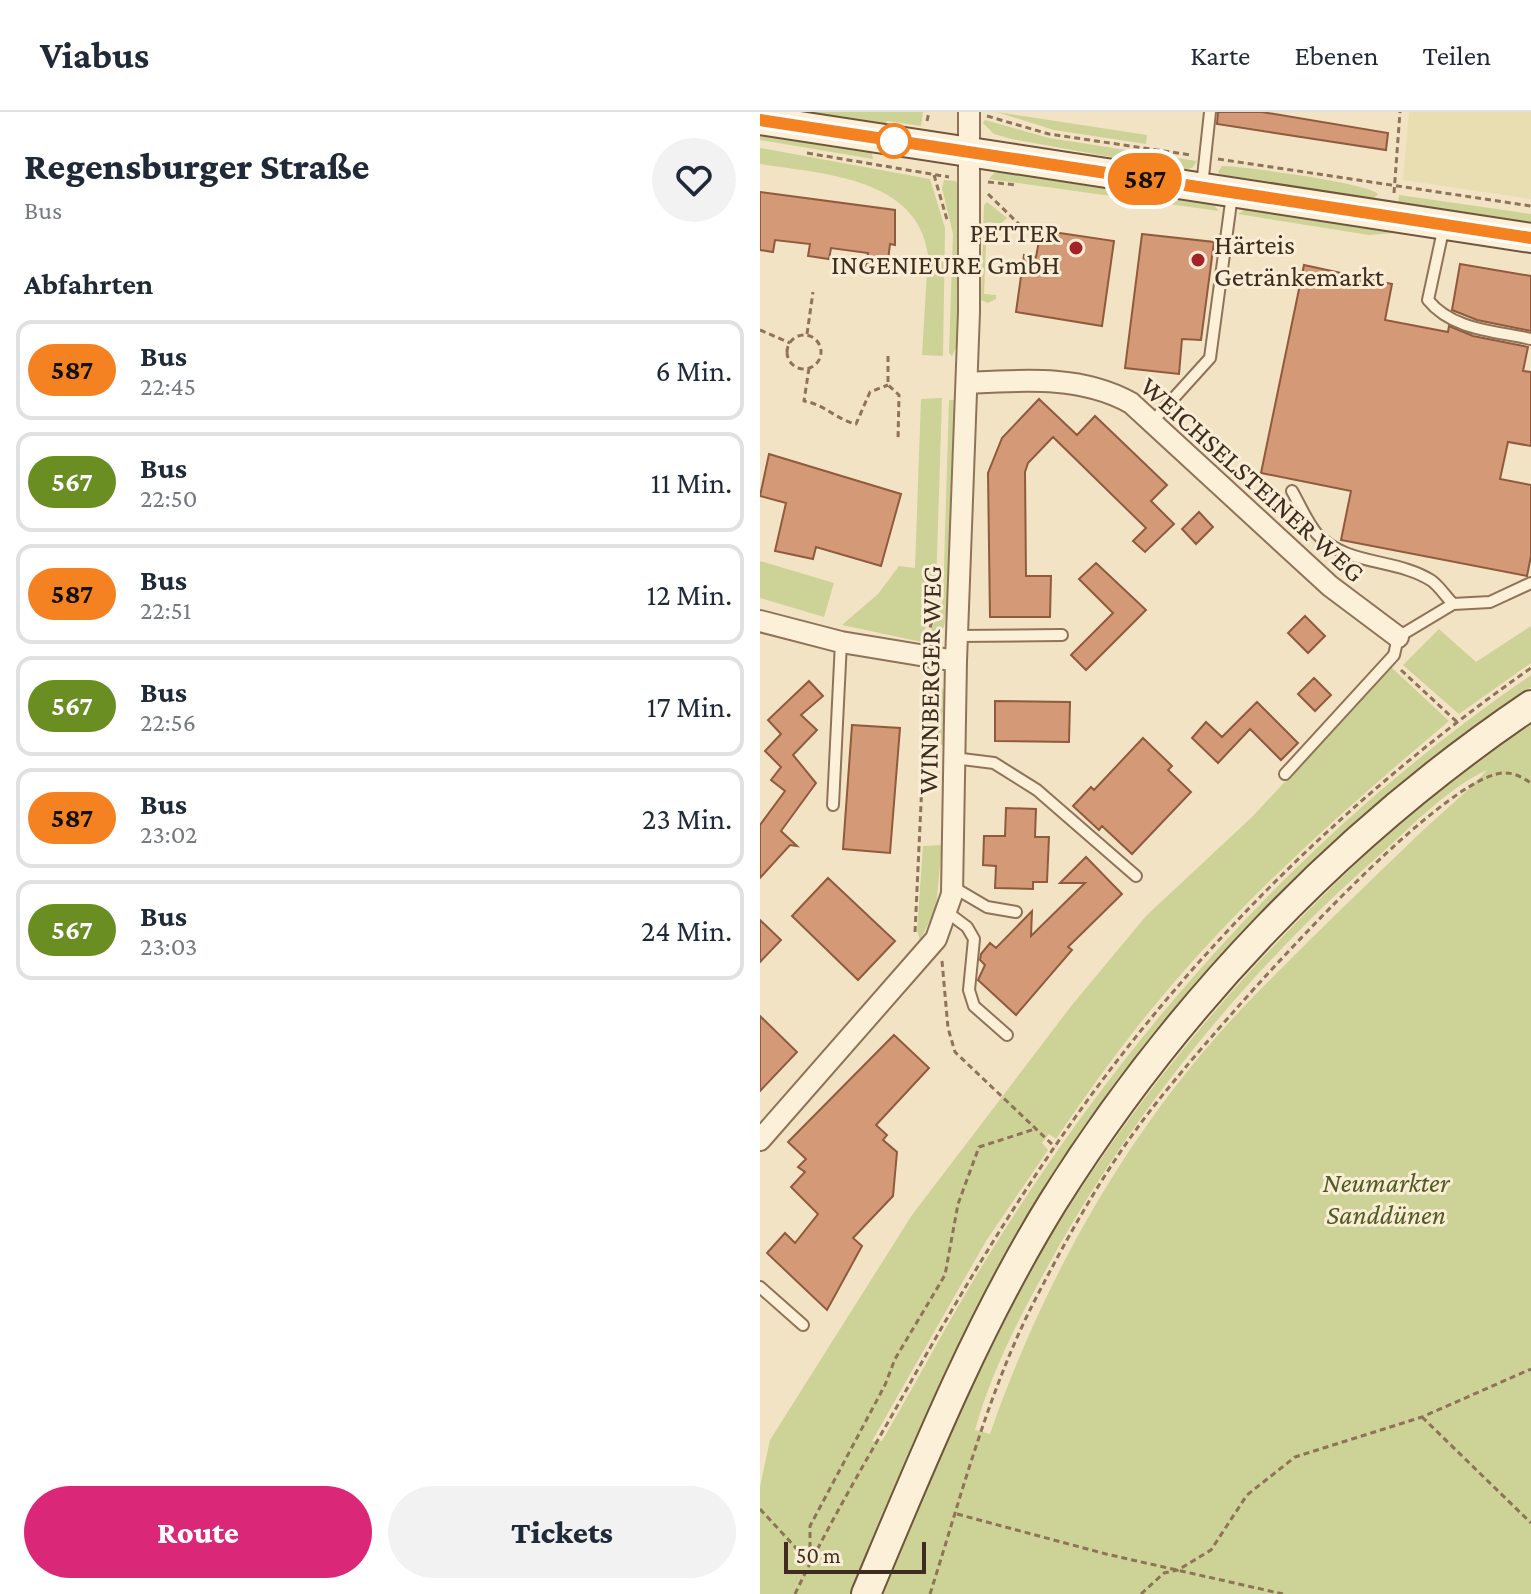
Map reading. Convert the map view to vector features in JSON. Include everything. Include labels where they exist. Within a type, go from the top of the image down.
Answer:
[{"type":"main road","points":[[760,120],[1531,238]]},
{"type":"main road","points":[[866,1594],[967,1361],[1006,1285],[1053,1204],[1142,1073],[1226,974],[1302,894],[1418,791],[1531,705]]},
{"type":"street","name":"WINNBERGER WEG","points":[[760,1140],[940,933],[953,887],[956,661],[967,383],[969,112]]},
{"type":"street","name":"WEICHSELSTEINER WEG","points":[[967,383],[1044,381],[1099,388],[1131,403],[1330,586],[1398,637]]},
{"type":"street","points":[[760,621],[841,642],[956,661]]},
{"type":"lane","points":[[1201,188],[1210,112]]},
{"type":"lane","points":[[1153,421],[1210,358],[1232,192]]},
{"type":"lane","points":[[1444,225],[1428,300],[1435,309],[1462,325],[1531,339]]},
{"type":"lane","points":[[1292,491],[1317,534],[1332,546],[1353,556],[1405,569],[1433,582],[1453,604]]},
{"type":"lane","points":[[1285,774],[1390,660],[1396,651],[1398,637],[1453,604],[1490,602],[1531,583]]},
{"type":"lane","points":[[957,636],[1062,635]]},
{"type":"lane","points":[[833,805],[841,642]]},
{"type":"lane","points":[[954,758],[994,763],[1005,769],[1037,790],[1136,876]]},
{"type":"lane","points":[[953,887],[987,907],[1016,912]]},
{"type":"lane","points":[[947,912],[967,927],[974,939],[969,990],[974,1006],[1007,1035]]},
{"type":"lane","points":[[760,1287],[803,1325]]},
{"type":"path","points":[[969,112],[1049,134],[1531,206]]},
{"type":"path","points":[[1390,216],[1396,185],[1400,112]]},
{"type":"path","points":[[934,175],[948,223]]},
{"type":"path","points":[[970,190],[988,193],[1023,228]]},
{"type":"path","points":[[807,334],[813,292]]},
{"type":"path","points":[[760,330],[790,343]]},
{"type":"path","points":[[807,334],[819,340],[823,354],[809,368],[801,370],[788,361],[790,343],[794,337],[807,334]]},
{"type":"path","points":[[888,356],[888,385],[899,395],[898,440]]},
{"type":"path","points":[[809,368],[804,401],[822,405],[856,424],[870,392],[888,385]]},
{"type":"path","points":[[914,964],[928,630],[940,597]]},
{"type":"path","points":[[1390,660],[1457,722]]},
{"type":"path","points":[[930,1594],[1003,1377],[1034,1301],[1117,1158],[1185,1065],[1252,989],[1453,797],[1494,776],[1512,774],[1531,783]]},
{"type":"path","points":[[940,933],[948,1028],[955,1052],[1055,1147]]},
{"type":"path","points":[[760,1509],[810,1562],[810,1526],[885,1385],[895,1359],[945,1275],[958,1204],[979,1147],[1035,1129]]},
{"type":"path","points":[[1141,1594],[1164,1573],[1178,1570],[1211,1550],[1247,1495],[1295,1457],[1422,1417],[1531,1369]]},
{"type":"path","points":[[1422,1417],[1531,1523]]},
{"type":"path","points":[[956,1514],[1283,1594]]},
{"type":"shaded area","points":[[1409,112],[1531,112],[1531,199],[1403,180]]},
{"type":"green space","points":[[798,112],[923,112],[921,126],[887,121],[885,127]]},
{"type":"green space","points":[[997,112],[1147,135],[1146,144],[1054,130]]},
{"type":"green space","points":[[985,120],[1049,138],[1197,161],[1192,168],[1182,170],[1012,139],[994,134],[983,123]]},
{"type":"green space","points":[[760,133],[871,150],[873,159],[760,140]]},
{"type":"green space","points":[[760,148],[930,179],[945,228],[943,356],[922,355],[928,255],[920,229],[906,209],[864,184],[811,171],[760,164]]},
{"type":"green space","points":[[1222,166],[1330,180],[1378,194],[1371,201],[1222,177],[1218,172]]},
{"type":"green space","points":[[1006,170],[1212,203],[1219,211],[989,179],[994,173]]},
{"type":"green space","points":[[944,180],[956,181],[961,194],[957,345],[952,356],[949,353],[953,234],[942,188]]},
{"type":"green space","points":[[1399,195],[1531,214],[1531,226],[1398,206]]},
{"type":"green space","points":[[987,202],[1007,218],[1000,224],[987,222],[984,294],[996,295],[996,299],[988,303],[981,300],[984,205]]},
{"type":"green space","points":[[1249,207],[1407,232],[1369,235],[1238,214]]},
{"type":"green space","points":[[942,398],[936,587],[922,642],[842,625],[878,594],[899,566],[915,568],[921,399]]},
{"type":"green space","points":[[949,400],[955,400],[949,597],[944,627],[932,641],[930,633],[943,600]]},
{"type":"green space","points":[[760,561],[834,583],[824,617],[760,598]]},
{"type":"green space","points":[[1531,626],[1531,663],[1459,714],[1403,665],[1439,629],[1476,662]]},
{"type":"green space","points":[[1391,667],[1449,721],[1337,818],[1231,920],[1136,1029],[1056,1139],[1049,1134],[1042,1143],[1048,1150],[986,1241],[872,1441],[882,1441],[976,1276],[1045,1169],[1103,1088],[1165,1010],[1230,936],[1300,864],[1373,797],[1450,734],[1531,675],[1531,687],[1404,782],[1280,896],[989,1288],[922,1425],[850,1594],[760,1594],[760,1487],[770,1440],[912,1215],[1072,1005],[1146,916],[1253,816]]},
{"type":"green space","points":[[934,679],[940,684],[946,700],[943,745],[926,744],[929,683]]},
{"type":"green space","name":"Neumarkter Sanddünen","points":[[1531,722],[1531,1594],[880,1594],[944,1444],[997,1333],[1049,1240],[1121,1131],[1201,1027],[1289,930],[1405,819]],"holes":[[[1487,770],[1253,997],[1170,1094],[1132,1146],[1066,1257],[1012,1374],[990,1434],[975,1430],[998,1366],[1038,1284],[1119,1150],[1198,1043],[1286,944],[1334,897],[1432,807]]]},
{"type":"green space","points":[[942,845],[936,907],[920,941],[917,930],[923,846]]},
{"type":"building","points":[[1218,112],[1262,112],[1388,133],[1386,150],[1217,124]]},
{"type":"building","points":[[760,192],[895,210],[895,245],[890,244],[887,269],[866,266],[868,253],[831,248],[829,259],[808,256],[810,244],[775,240],[773,252],[760,250]]},
{"type":"building","points":[[1053,232],[1114,241],[1102,326],[1016,312],[1024,255],[1036,257],[1039,241],[1053,243]]},
{"type":"building","points":[[1142,234],[1214,242],[1201,340],[1182,339],[1179,374],[1125,368]]},
{"type":"building","points":[[1460,264],[1531,276],[1531,331],[1477,320],[1452,310]]},
{"type":"building","points":[[1304,265],[1392,284],[1385,320],[1448,332],[1449,326],[1473,336],[1528,347],[1523,371],[1531,372],[1531,446],[1508,442],[1500,479],[1531,485],[1531,556],[1527,576],[1341,540],[1351,491],[1261,473]]},
{"type":"building","points":[[1039,399],[1077,435],[1095,416],[1167,485],[1151,501],[1174,524],[1145,552],[1133,541],[1146,528],[1053,437],[1028,463],[1025,472],[1026,576],[1051,576],[1050,617],[990,617],[988,473],[1002,438]]},
{"type":"building","points":[[769,454],[901,494],[881,566],[816,547],[813,559],[775,551],[786,503],[760,496]]},
{"type":"building","points":[[1199,512],[1213,527],[1196,544],[1182,529]]},
{"type":"building","points":[[1096,563],[1146,610],[1086,670],[1071,655],[1113,613],[1079,579]]},
{"type":"building","points":[[1305,616],[1325,636],[1308,653],[1288,633]]},
{"type":"building","points":[[1314,678],[1331,695],[1315,711],[1298,694]]},
{"type":"building","points":[[809,681],[823,696],[801,715],[817,730],[793,755],[816,783],[781,831],[797,846],[790,845],[760,878],[760,825],[785,791],[771,780],[781,767],[765,751],[781,734],[768,720]]},
{"type":"building","points":[[995,701],[1070,702],[1069,742],[995,741]]},
{"type":"building","points":[[1257,702],[1298,743],[1281,760],[1250,729],[1218,763],[1192,738],[1206,722],[1222,737]]},
{"type":"building","points":[[852,725],[900,728],[890,853],[843,849]]},
{"type":"building","points":[[1143,738],[1172,766],[1168,770],[1191,792],[1132,854],[1102,826],[1099,830],[1073,806],[1091,787],[1094,790]]},
{"type":"building","points":[[1006,808],[1036,809],[1035,837],[1049,837],[1047,882],[1033,882],[1033,889],[995,888],[996,866],[983,865],[984,836],[1005,836]]},
{"type":"building","points":[[1086,857],[1122,894],[1068,947],[1072,950],[1016,1015],[978,980],[985,965],[980,960],[981,954],[990,943],[996,948],[1032,911],[1031,936],[1085,883],[1060,883]]},
{"type":"building","points":[[828,878],[895,941],[858,980],[792,916]]},
{"type":"building","points":[[760,920],[781,940],[760,962]]},
{"type":"building","points":[[760,1016],[797,1052],[760,1091]]},
{"type":"building","points":[[894,1035],[929,1068],[876,1125],[887,1135],[883,1140],[897,1152],[893,1196],[853,1238],[862,1246],[827,1310],[767,1253],[785,1233],[795,1243],[818,1214],[791,1187],[805,1172],[798,1167],[806,1159],[788,1142]]},
{"type":"bus line","name":"587","points":[[760,120],[1531,238]]},
{"type":"place","name":"PETTER INGENIEURE GmbH","points":[[1076,248]]},
{"type":"place","name":"Härteis Getränkemarkt","points":[[1198,260]]}]
